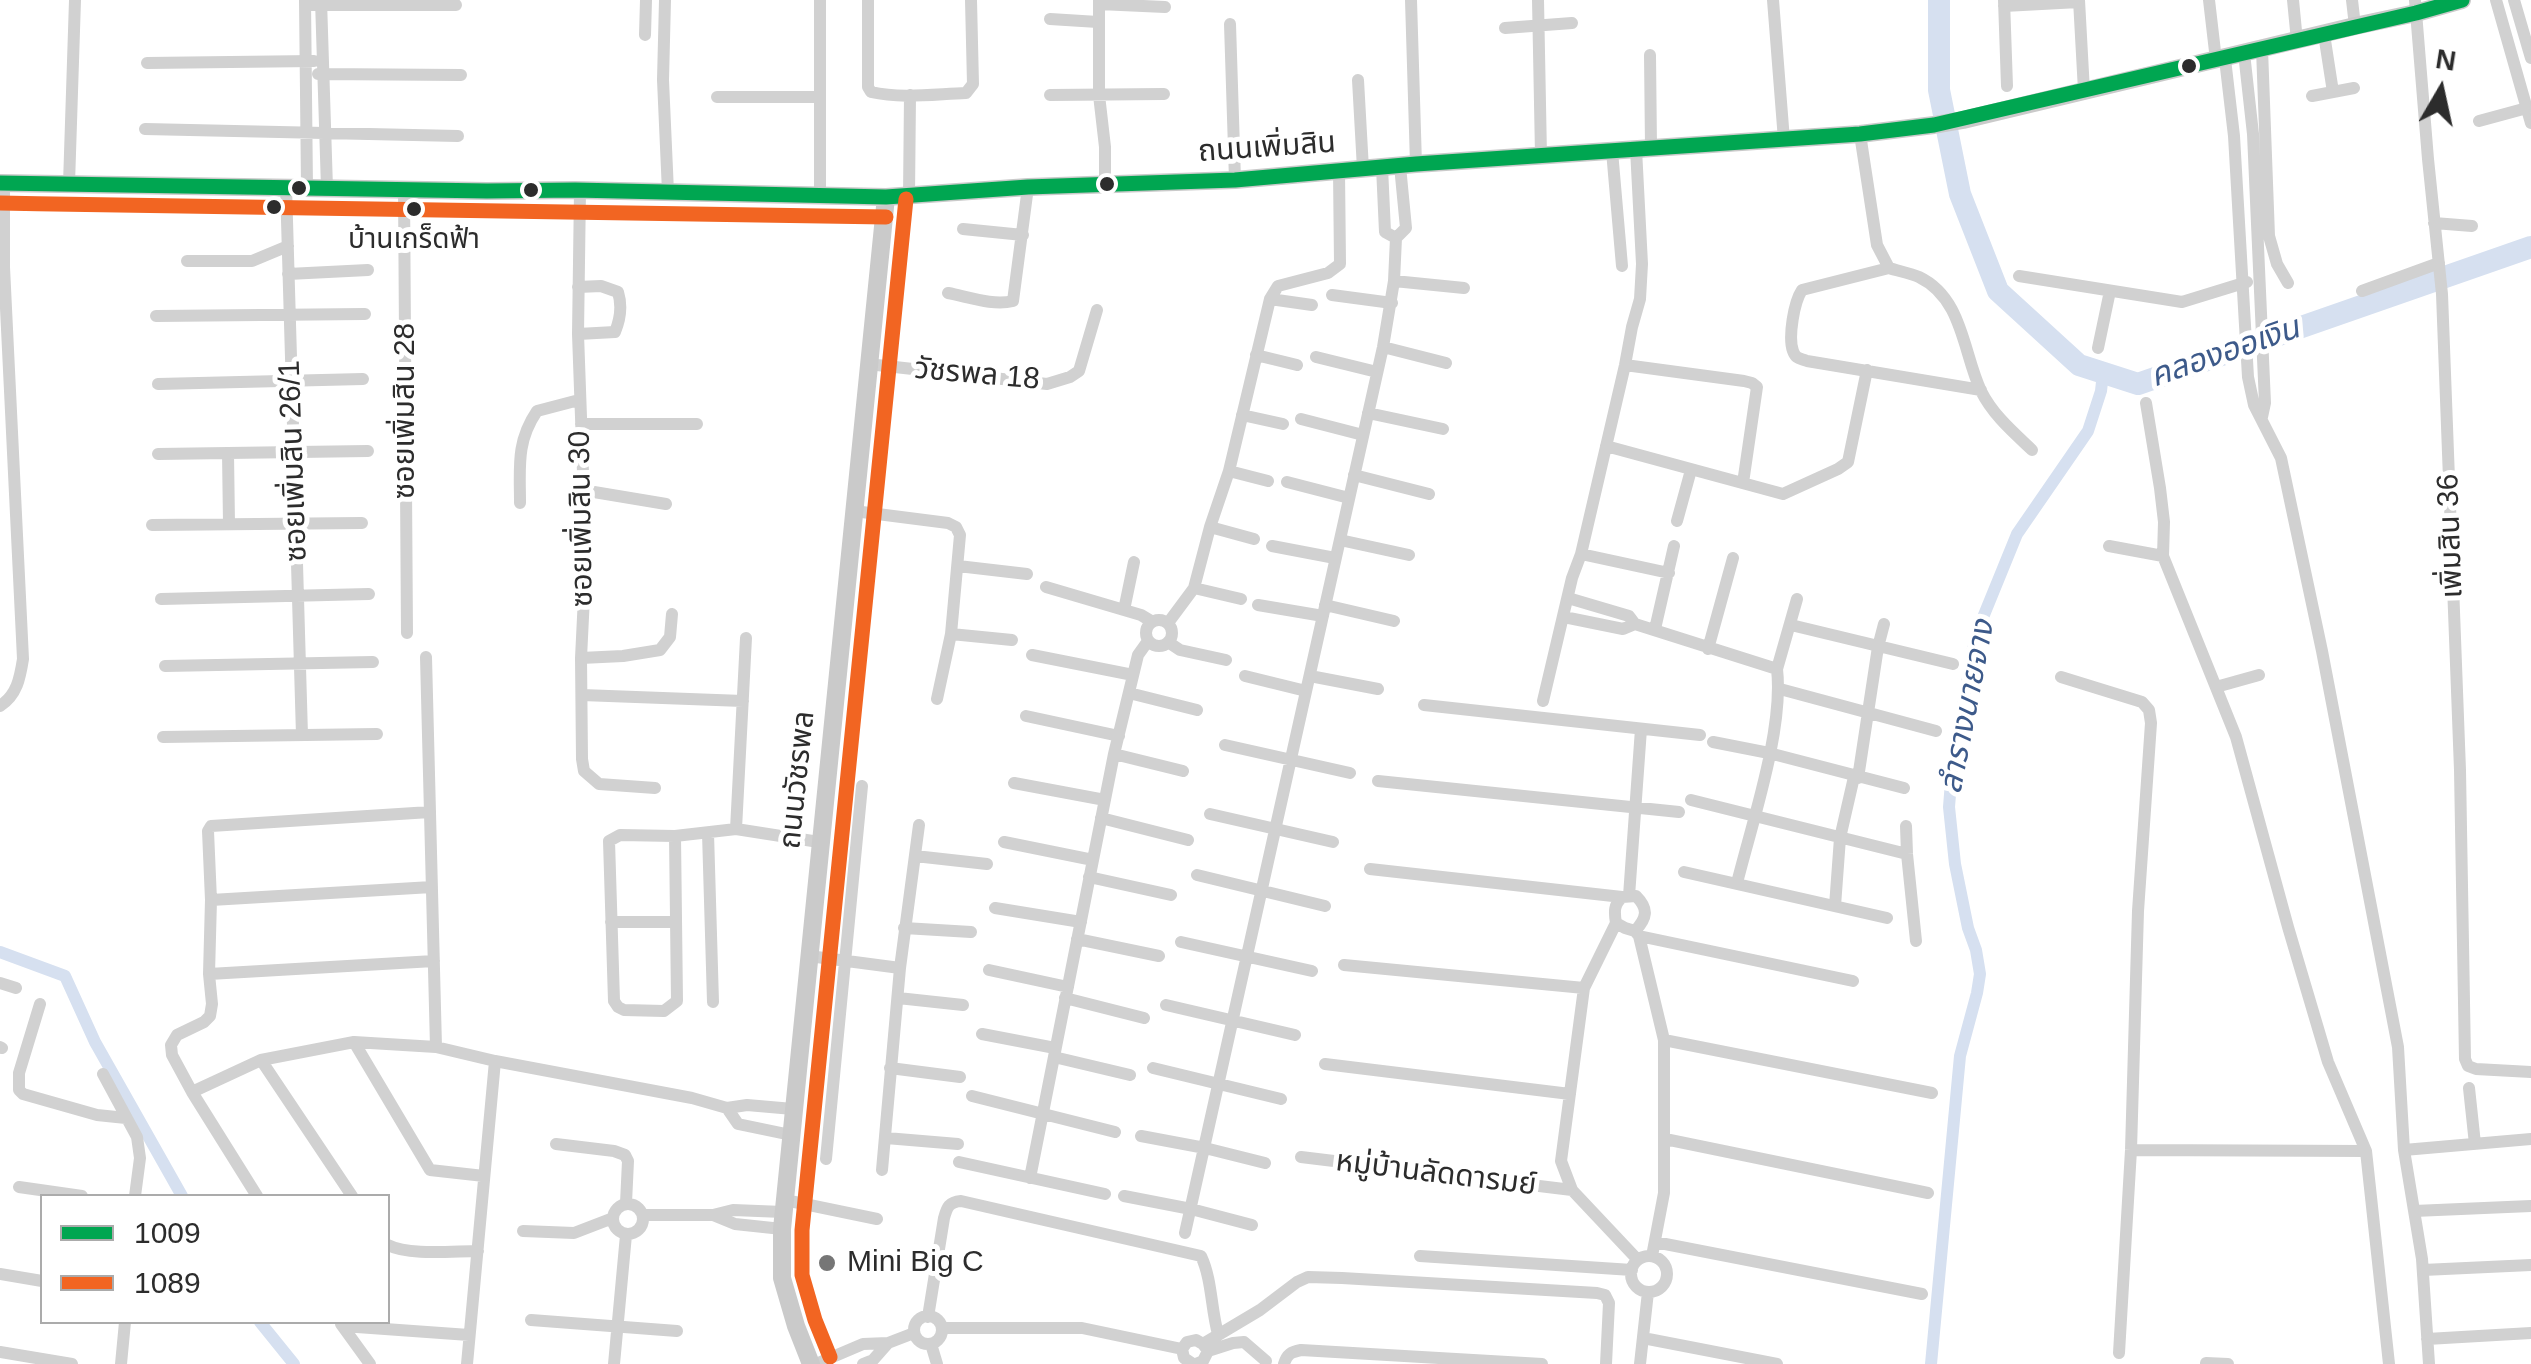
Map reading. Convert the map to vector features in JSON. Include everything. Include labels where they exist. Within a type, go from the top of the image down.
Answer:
[{"type":"street","points":[[68,184],[75,0]]},
{"type":"street","points":[[645,35],[646,0]]},
{"type":"street","points":[[665,0],[663,80],[668,192]]},
{"type":"street","points":[[820,0],[820,194]]},
{"type":"street","points":[[868,0],[868,87],[880,94],[910,96],[970,90],[971,0]]},
{"type":"street","points":[[1396,238],[1385,232],[1411,0]]},
{"type":"street","points":[[1538,0],[1541,155]]},
{"type":"street","points":[[1773,0],[1784,140]]},
{"type":"street","points":[[2209,0],[2234,136],[2244,315],[2255,377],[2265,403],[2262,417],[2281,458],[2398,1047],[2404,1150],[2423,1270],[2429,1364]]},
{"type":"street","points":[[2293,0],[2297,41]]},
{"type":"street","points":[[2352,0],[2354,26]]},
{"type":"street","name":"ถนนเพิ่มสิน","points":[[2,184],[886,197],[1235,180],[1784,140],[1963,120],[2297,41],[2416,7],[2462,0]]},
{"type":"street","points":[[2479,120],[2529,116],[2496,0]]},
{"type":"street","points":[[2514,0],[2531,58]]},
{"type":"street","points":[[2006,86],[2004,3],[2079,1],[2084,92]]},
{"type":"street","points":[[321,2],[327,188]]},
{"type":"street","points":[[1105,184],[1099,95],[1099,2],[1165,7]]},
{"type":"street","points":[[307,188],[306,3],[456,5]]},
{"type":"street","name":"เพิ่มสิน 36","points":[[2416,7],[2442,294],[2460,770],[2465,1059],[2468,1066],[2476,1069],[2531,1072]]},
{"type":"street","points":[[1050,20],[1098,22]]},
{"type":"street","points":[[1505,28],[1572,23]]},
{"type":"street","points":[[1230,24],[1235,180]]},
{"type":"street","points":[[2324,34],[2333,92]]},
{"type":"street","points":[[2253,51],[2260,312],[2255,377]]},
{"type":"street","points":[[2253,51],[2269,236],[2277,264],[2288,283]]},
{"type":"street","points":[[1543,702],[1640,299],[1650,55]]},
{"type":"street","points":[[147,62],[461,74]]},
{"type":"street","points":[[1185,1233],[1384,348],[1392,303],[1396,238],[1406,228],[1390,166],[1358,80]]},
{"type":"street","points":[[2312,96],[2354,88]]},
{"type":"street","points":[[1050,95],[1164,94]]},
{"type":"street","points":[[910,96],[910,196]]},
{"type":"street","points":[[716,97],[820,97]]},
{"type":"street","points":[[146,130],[458,136]]},
{"type":"street","points":[[1860,134],[1878,245],[1888,268]]},
{"type":"street","points":[[1612,151],[1622,266]]},
{"type":"street","points":[[1168,623],[1194,588],[1228,471],[1270,299],[1278,286],[1328,273],[1340,264],[1339,171]]},
{"type":"street","points":[[0,706],[20,681],[23,659],[2,184]]},
{"type":"street","name":"ซอยเพิ่มสิน 26/1","points":[[286,186],[302,735]]},
{"type":"street","points":[[948,293],[994,302],[1014,300],[1028,188]]},
{"type":"street","name":"ซอยเพิ่มสิน 28","points":[[404,189],[407,634]]},
{"type":"street","name":"ซอยเพิ่มสิน 30","points":[[580,190],[579,400],[586,556],[581,658],[584,771],[598,784],[655,788]]},
{"type":"street","name":"ถนนวัชรพล","points":[[814,1364],[796,1326],[782,1278],[783,1213],[886,197]]},
{"type":"street","points":[[2434,223],[2472,226]]},
{"type":"street","points":[[963,228],[1023,234]]},
{"type":"street","points":[[187,261],[252,261],[288,246]]},
{"type":"street","points":[[2362,291],[2439,265]]},
{"type":"street","points":[[1980,390],[1798,358],[1792,348],[1796,299],[1802,290],[1888,268],[1919,277],[1942,296],[1961,326],[1980,390],[1998,417],[2032,450]]},
{"type":"street","points":[[288,274],[368,270]]},
{"type":"street","points":[[2019,276],[2188,302],[2259,279]]},
{"type":"street","points":[[1394,281],[1464,288]]},
{"type":"street","points":[[578,286],[601,286],[618,292],[620,298],[615,332],[578,334]]},
{"type":"street","points":[[2098,348],[2110,291]]},
{"type":"street","points":[[1332,294],[1392,303]]},
{"type":"street","points":[[1270,299],[1312,305]]},
{"type":"street","name":"วัชรพล 18","points":[[868,364],[1056,382],[1079,371],[1097,310]]},
{"type":"street","points":[[156,316],[366,314]]},
{"type":"street","points":[[1384,348],[1446,363]]},
{"type":"street","points":[[1256,356],[1297,365]]},
{"type":"street","points":[[1316,358],[1377,372]]},
{"type":"street","points":[[1626,365],[1752,383],[1756,388],[1743,483]]},
{"type":"street","points":[[1606,446],[1783,494],[1848,462],[1867,370]]},
{"type":"street","points":[[158,384],[363,380]]},
{"type":"street","points":[[520,503],[520,447],[526,427],[537,410],[579,400]]},
{"type":"street","points":[[2146,403],[2164,522],[2163,556],[2236,737],[2328,1062],[2366,1151],[2390,1364]]},
{"type":"street","points":[[1368,413],[1443,429]]},
{"type":"street","points":[[1242,415],[1283,424]]},
{"type":"street","points":[[1301,419],[1363,436]]},
{"type":"street","points":[[581,424],[697,424]]},
{"type":"street","points":[[158,454],[368,451]]},
{"type":"street","points":[[228,453],[229,524]]},
{"type":"street","points":[[1676,521],[1690,470]]},
{"type":"street","points":[[1228,471],[1268,480]]},
{"type":"street","points":[[1354,475],[1429,494]]},
{"type":"street","points":[[1287,482],[1349,498]]},
{"type":"street","points":[[582,490],[666,504]]},
{"type":"street","points":[[854,511],[948,523],[960,534],[952,634],[937,699]]},
{"type":"street","points":[[152,525],[362,523]]},
{"type":"street","points":[[1210,527],[1254,540]]},
{"type":"street","points":[[1340,540],[1409,555]]},
{"type":"street","points":[[1272,546],[1335,558]]},
{"type":"street","points":[[1655,629],[1674,546]]},
{"type":"street","points":[[2109,546],[2163,556]]},
{"type":"street","points":[[1581,554],[1668,573]]},
{"type":"street","points":[[1708,649],[1733,558]]},
{"type":"street","points":[[1124,610],[1134,562]]},
{"type":"street","points":[[958,566],[1027,574]]},
{"type":"street","points":[[1046,587],[1141,615],[1152,622]]},
{"type":"street","points":[[1194,588],[1240,598]]},
{"type":"street","points":[[162,599],[370,594]]},
{"type":"street","points":[[1568,598],[1629,616],[1635,624]]},
{"type":"street","points":[[1737,883],[1770,753],[1780,690],[1777,669],[1798,599]]},
{"type":"street","points":[[1258,605],[1394,621]]},
{"type":"street","points":[[581,658],[660,650],[670,637],[672,614]]},
{"type":"street","points":[[1564,617],[1623,628],[1635,624],[1777,669]]},
{"type":"street","points":[[1168,642],[1172,630],[1168,623],[1152,622],[1145,632],[1148,641],[1156,645],[1168,642],[1180,650],[1226,660]]},
{"type":"street","points":[[1835,906],[1840,838],[1856,777],[1884,624]]},
{"type":"street","points":[[1791,625],[1953,664]]},
{"type":"street","points":[[952,634],[1012,640]]},
{"type":"street","points":[[736,829],[746,638]]},
{"type":"street","points":[[1030,1178],[1114,754],[1138,655],[1148,641]]},
{"type":"street","points":[[1032,655],[1133,674]]},
{"type":"street","points":[[426,657],[436,1047]]},
{"type":"street","points":[[166,666],[372,662]]},
{"type":"street","points":[[2216,687],[2259,674]]},
{"type":"street","points":[[1245,676],[1306,692]]},
{"type":"street","points":[[1310,676],[1378,688]]},
{"type":"street","points":[[2061,677],[2142,702],[2151,724],[2138,911],[2131,1150],[2118,1354]]},
{"type":"street","points":[[1780,690],[1936,731]]},
{"type":"street","points":[[1129,693],[1197,710]]},
{"type":"street","points":[[582,695],[743,701]]},
{"type":"street","points":[[1424,705],[1706,738],[1904,788]]},
{"type":"street","points":[[1026,716],[1118,736]]},
{"type":"street","points":[[1626,897],[1637,808],[1641,729]]},
{"type":"street","points":[[163,737],[377,734]]},
{"type":"street","points":[[1225,745],[1350,773]]},
{"type":"street","points":[[1114,754],[1183,772]]},
{"type":"street","points":[[1378,781],[1679,812]]},
{"type":"street","points":[[1014,783],[1105,800]]},
{"type":"street","points":[[826,1159],[862,786]]},
{"type":"street","points":[[1691,800],[1907,854]]},
{"type":"street","points":[[256,1194],[192,1092],[170,1045],[178,1035],[210,1016],[210,826],[430,812]]},
{"type":"street","points":[[1210,814],[1333,842]]},
{"type":"street","points":[[1101,818],[1188,840]]},
{"type":"street","points":[[882,1170],[904,928],[919,825]]},
{"type":"street","points":[[1906,826],[1916,942]]},
{"type":"street","points":[[675,836],[678,1001],[664,1010],[624,1010],[614,1001],[608,841],[620,835],[675,836],[736,829],[820,842]]},
{"type":"street","points":[[708,833],[713,1002]]},
{"type":"street","points":[[1004,842],[1093,860]]},
{"type":"street","points":[[916,856],[987,864]]},
{"type":"street","points":[[1370,869],[1636,896],[1644,904],[1646,914],[1637,933],[1664,1040],[1664,1193],[1654,1249],[1666,1266],[1666,1278],[1663,1286],[1648,1292],[1640,1364]]},
{"type":"street","points":[[1684,872],[1886,918]]},
{"type":"street","points":[[1198,874],[1325,906]]},
{"type":"street","points":[[1090,878],[1172,894]]},
{"type":"street","points":[[211,900],[432,887]]},
{"type":"street","name":"หมู่บ้านลัดดารมย์","points":[[1626,897],[1616,904],[1616,922],[1584,988],[1561,1161],[1572,1190],[1634,1265],[1633,1283],[1648,1292]]},
{"type":"street","points":[[995,908],[1080,922]]},
{"type":"street","points":[[611,922],[676,922]]},
{"type":"street","points":[[1616,922],[1637,933],[1853,981]]},
{"type":"street","points":[[904,928],[971,932]]},
{"type":"street","points":[[1077,940],[1158,956]]},
{"type":"street","points":[[1181,942],[1312,971]]},
{"type":"street","points":[[809,956],[900,968]]},
{"type":"street","points":[[209,974],[434,961]]},
{"type":"street","points":[[1344,965],[1584,988]]},
{"type":"street","points":[[989,970],[1144,1018]]},
{"type":"street","points":[[0,983],[16,988]]},
{"type":"street","points":[[898,998],[963,1005]]},
{"type":"street","points":[[40,1004],[19,1073],[19,1090],[97,1115],[126,1118]]},
{"type":"street","points":[[1166,1005],[1295,1035]]},
{"type":"street","points":[[982,1034],[1130,1076]]},
{"type":"street","points":[[1664,1040],[1932,1093]]},
{"type":"street","points":[[192,1092],[262,1060],[354,1042],[436,1047],[727,1108],[747,1105],[793,1110]]},
{"type":"street","points":[[354,1042],[430,1170],[484,1176]]},
{"type":"street","points":[[262,1060],[351,1194]]},
{"type":"street","points":[[467,1364],[495,1062]]},
{"type":"street","points":[[1325,1064],[1570,1094]]},
{"type":"street","points":[[890,1068],[960,1078]]},
{"type":"street","points":[[1153,1068],[1281,1100]]},
{"type":"street","points":[[103,1074],[140,1148],[135,1194]]},
{"type":"street","points":[[2469,1088],[2474,1144]]},
{"type":"street","points":[[972,1096],[1115,1132]]},
{"type":"street","points":[[727,1108],[738,1124],[791,1135]]},
{"type":"street","points":[[1141,1136],[1265,1163]]},
{"type":"street","points":[[886,1138],[958,1144]]},
{"type":"street","points":[[2404,1150],[2531,1139]]},
{"type":"street","points":[[1665,1140],[1928,1193]]},
{"type":"street","points":[[556,1144],[625,1155],[626,1203]]},
{"type":"street","points":[[2131,1150],[2366,1151]]},
{"type":"street","name":"หมู่บ้านลัดดารมย์","points":[[1301,1157],[1572,1190]]},
{"type":"street","points":[[959,1162],[1104,1194]]},
{"type":"street","points":[[19,1187],[68,1194]]},
{"type":"street","points":[[1124,1196],[1252,1225]]},
{"type":"street","points":[[928,1317],[947,1207],[961,1201],[1200,1256],[1206,1266],[1218,1334]]},
{"type":"street","points":[[626,1203],[638,1206],[643,1215],[637,1232],[626,1234],[617,1230],[615,1211],[626,1203]]},
{"type":"street","points":[[2414,1212],[2531,1206]]},
{"type":"street","points":[[643,1215],[713,1216],[735,1224],[783,1213],[877,1219]]},
{"type":"street","points":[[523,1231],[574,1233],[613,1218]]},
{"type":"street","points":[[614,1364],[626,1234]]},
{"type":"street","points":[[390,1246],[478,1252]]},
{"type":"street","points":[[1420,1256],[1634,1265],[1654,1249],[1922,1294]]},
{"type":"street","points":[[2423,1270],[2531,1266]]},
{"type":"street","points":[[0,1274],[40,1280]]},
{"type":"street","points":[[1200,1358],[1218,1334],[1308,1277],[1605,1295],[1610,1303],[1606,1364]]},
{"type":"street","points":[[928,1317],[936,1319],[942,1328],[940,1337],[931,1344],[918,1341],[914,1333],[917,1322],[928,1317]]},
{"type":"street","points":[[530,1320],[677,1331]]},
{"type":"street","points":[[121,1364],[125,1324]]},
{"type":"street","points":[[341,1324],[469,1335]]},
{"type":"street","points":[[341,1324],[370,1364]]},
{"type":"street","points":[[942,1328],[1082,1328],[1182,1350]]},
{"type":"street","points":[[814,1364],[863,1344],[888,1343],[914,1333]]},
{"type":"street","points":[[2428,1339],[2531,1333]]},
{"type":"street","points":[[1642,1338],[1777,1364]]},
{"type":"street","points":[[1182,1350],[1191,1340],[1200,1358]]},
{"type":"street","points":[[1182,1350],[1184,1358],[1200,1358],[1233,1342],[1244,1342],[1266,1361]]},
{"type":"street","points":[[862,1364],[873,1360],[888,1343]]},
{"type":"street","points":[[931,1344],[937,1364]]},
{"type":"street","points":[[1284,1364],[1286,1356],[1302,1350],[1537,1364]]},
{"type":"street","points":[[0,1352],[72,1364]]},
{"type":"street","points":[[2206,1362],[2228,1364]]},
{"type":"waterway","name":"คลองออเงิน","points":[[1939,0],[1939,90],[1960,194],[1998,291],[2079,365],[2138,384],[2531,247]]},
{"type":"waterway","name":"ลำรางนายจาง","points":[[1931,1364],[1960,1056],[1980,974],[1955,864],[1949,807],[1952,769],[1975,637],[2017,534],[2088,431],[2103,373]]},
{"type":"waterway","points":[[0,952],[65,976],[95,1042],[181,1194]]},
{"type":"waterway","points":[[262,1324],[294,1364]]},
{"type":"transit line","name":"1009","points":[[0,183],[886,197],[1028,187],[1235,180],[1860,134],[1934,125],[2462,0]]},
{"type":"transit line","name":"1089","points":[[830,1357],[802,1275],[802,1230],[906,199]]},
{"type":"transit line","name":"1089","points":[[0,203],[886,217]]},
{"type":"place","name":"บ้านเกร็ดฟ้า","points":[[414,209]]},
{"type":"place","name":"Mini Big C","points":[[827,1263]]}]
